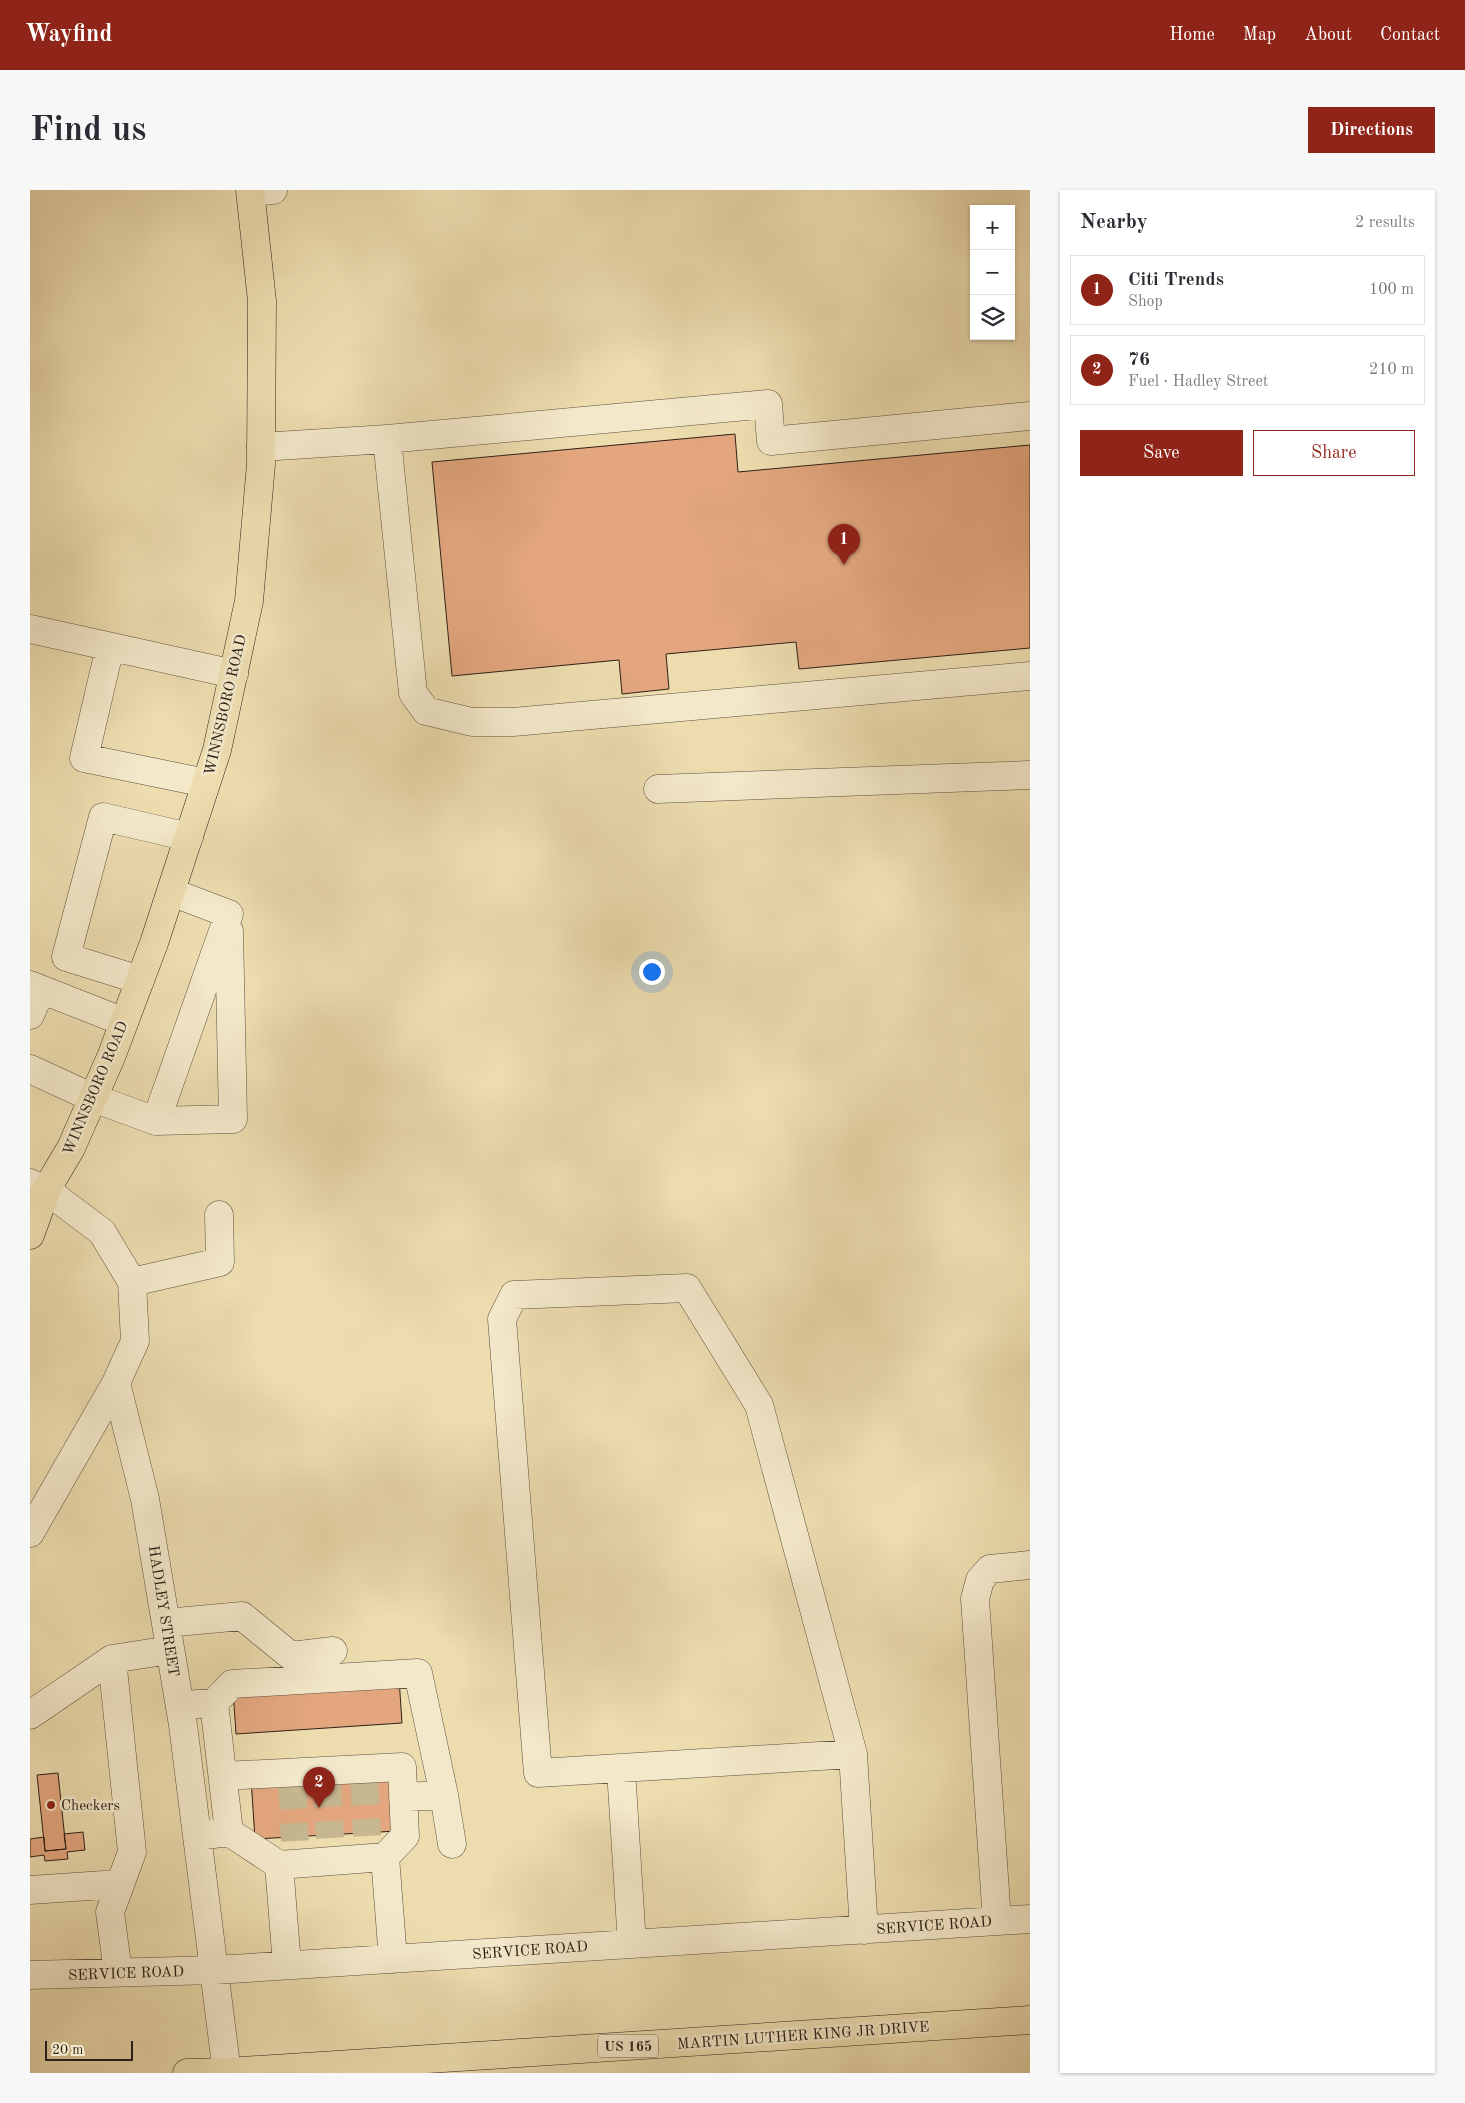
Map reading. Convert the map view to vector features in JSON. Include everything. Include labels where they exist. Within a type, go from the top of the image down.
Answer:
[{"type":"main road","name":"WINNSBORO ROAD","points":[[30,1235],[35,1195],[72,1148],[140,980],[217,750],[234,674],[249,601],[261,447],[262,301],[258,191]]},
{"type":"main road","name":"MARTIN LUTHER KING JR DRIVE","points":[[187,2073],[227,2072],[1030,2020]]},
{"type":"street","points":[[261,447],[387,439],[768,404],[771,442],[1030,416]]},
{"type":"street","points":[[387,439],[413,693],[426,710],[472,722],[513,722],[1030,676]]},
{"type":"street","points":[[30,629],[234,674]]},
{"type":"street","points":[[110,647],[84,758],[206,783]]},
{"type":"street","points":[[658,789],[1030,775]]},
{"type":"street","points":[[140,980],[66,957],[103,817],[189,838]]},
{"type":"street","points":[[171,892],[229,914]]},
{"type":"street","points":[[156,1120],[229,914]]},
{"type":"street","points":[[30,1070],[93,1098],[156,1120],[233,1120],[229,914]]},
{"type":"street","points":[[30,1016],[35,987],[124,1022]]},
{"type":"street","points":[[30,1533],[116,1383],[135,1341],[132,1282],[102,1232],[35,1195]]},
{"type":"street","points":[[132,1282],[220,1262],[219,1215]]},
{"type":"street","points":[[853,1754],[621,1770],[538,1773],[502,1319],[514,1296],[687,1288],[759,1405],[853,1754],[864,1930]]},
{"type":"street","name":"HADLEY STREET","points":[[116,1383],[145,1499],[166,1623],[197,1836],[227,2072]]},
{"type":"street","points":[[998,1922],[975,1599],[980,1580],[990,1569],[1030,1565]]},
{"type":"street","points":[[166,1623],[242,1616],[290,1656],[333,1651]]},
{"type":"street","points":[[30,1715],[112,1659],[170,1650]]},
{"type":"street","points":[[112,1659],[132,1852],[110,1912],[118,1974]]},
{"type":"street","points":[[179,1705],[214,1703],[232,1684],[418,1673],[444,1795],[452,1844]]},
{"type":"street","points":[[214,1703],[229,1832]]},
{"type":"street","points":[[197,1836],[229,1832],[290,1856],[330,1850],[373,1850],[405,1836],[402,1767],[364,1773],[292,1777],[223,1776]]},
{"type":"street","points":[[621,1770],[632,1944]]},
{"type":"street","points":[[403,1797],[444,1795]]},
{"type":"street","points":[[373,1850],[393,1959]]},
{"type":"street","points":[[287,1965],[290,1856]]},
{"type":"street","points":[[30,1890],[119,1884]]},
{"type":"street","name":"SERVICE ROAD","points":[[30,1976],[215,1970],[1030,1919]]},
{"type":"building","points":[[735,434],[738,472],[1030,445],[1030,648],[799,669],[796,642],[666,654],[669,689],[622,694],[619,660],[452,676],[432,462]]},
{"type":"building","points":[[399,1678],[402,1723],[236,1734],[233,1690]]},
{"type":"building","points":[[393,1771],[397,1831],[255,1839],[251,1779]]},
{"type":"building","name":"Checkers","points":[[58,1773],[66,1849],[45,1851],[37,1775]]},
{"type":"building","points":[[83,1832],[85,1850],[67,1852],[68,1859],[45,1861],[44,1855],[30,1857],[30,1839],[44,1837],[45,1851],[66,1849],[64,1834]]},
{"type":"tunnel","points":[[364,1777],[367,1836]]},
{"type":"tunnel","points":[[327,1779],[330,1838]]},
{"type":"tunnel","points":[[292,1781],[295,1841]]},
{"type":"place","name":"Citi Trends","points":[[844,565]]},
{"type":"place","name":"Checkers","points":[[51,1805]]},
{"type":"place","name":"76","points":[[319,1808]]}]
